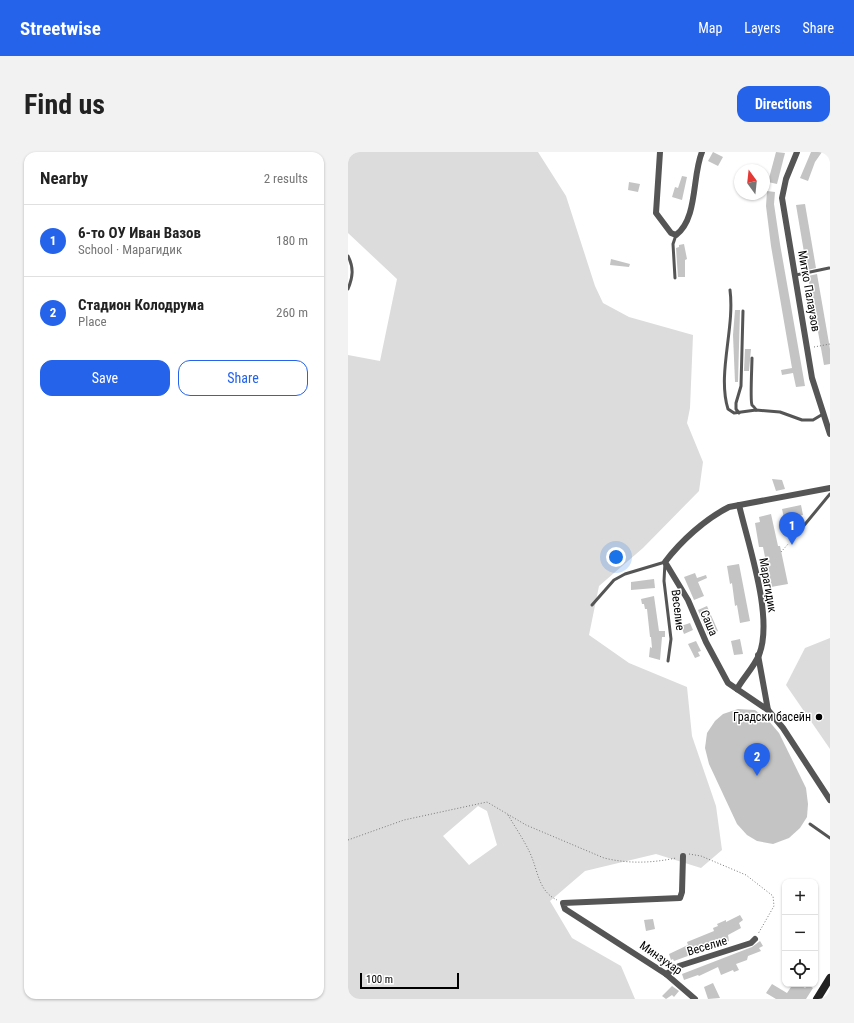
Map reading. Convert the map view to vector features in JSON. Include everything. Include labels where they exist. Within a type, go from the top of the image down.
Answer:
[{"type":"street","points":[[660,152],[656,213],[672,233],[676,234],[682,230],[686,221],[695,191],[702,152]]},
{"type":"street","name":"Митко Палаузов","points":[[797,152],[786,179],[782,198],[812,378],[830,434]]},
{"type":"street","points":[[665,562],[674,550],[717,513],[728,507],[830,488]]},
{"type":"street","name":"Марагидик","points":[[737,689],[758,655],[763,637],[762,600],[739,505]]},
{"type":"street","name":"Саша","points":[[665,562],[688,600],[722,674],[728,683],[768,710]]},
{"type":"street","points":[[758,655],[768,710],[783,728],[830,800]]},
{"type":"street","points":[[563,903],[680,898],[682,892],[683,856]]},
{"type":"street","name":"Минзухар","points":[[563,903],[565,909],[666,974],[695,999]]},
{"type":"street","name":"Веселие","points":[[666,974],[679,966],[751,943],[755,939]]},
{"type":"street","points":[[817,999],[830,978]]},
{"type":"lane","points":[[675,278],[673,244],[676,234]]},
{"type":"lane","points":[[348,256],[351,262],[353,274],[348,289]]},
{"type":"lane","points":[[796,275],[829,268]]},
{"type":"lane","points":[[730,290],[732,306],[727,350],[728,409],[734,413],[756,410],[780,412],[802,420],[813,420],[824,414]]},
{"type":"lane","points":[[739,413],[736,409],[736,403],[741,386],[743,311]]},
{"type":"lane","points":[[752,358],[753,377],[751,400],[756,410]]},
{"type":"lane","points":[[792,540],[830,494]]},
{"type":"lane","points":[[592,605],[614,580],[625,574],[665,562]]},
{"type":"lane","name":"Веселие","points":[[665,562],[664,581],[671,639],[668,661]]},
{"type":"lane","points":[[810,824],[830,838]]},
{"type":"path","points":[[807,348],[830,344]]},
{"type":"path","points":[[781,552],[792,540]]},
{"type":"path","points":[[348,840],[404,820],[487,802],[526,825],[585,851],[617,861],[650,862],[695,854],[746,875],[773,896],[774,906],[755,939]]},
{"type":"path","points":[[507,814],[530,852],[539,878],[548,895],[563,903]]},
{"type":"shaded area","points":[[348,152],[538,152],[566,196],[595,286],[603,303],[629,317],[693,335],[690,408],[687,423],[703,462],[699,491],[643,548],[599,586],[589,635],[629,663],[687,687],[692,736],[716,806],[722,850],[701,868],[656,854],[585,871],[550,901],[572,938],[621,966],[635,999],[348,999],[348,355],[380,361],[397,279],[348,233]],"holes":[[[478,806],[487,811],[497,845],[469,865],[443,836]]]},
{"type":"shaded area","name":"Градски басейн","points":[[830,638],[830,749],[786,685],[805,648]]},
{"type":"building","points":[[713,152],[723,157],[718,166],[708,161]]},
{"type":"building","points":[[776,152],[785,153],[777,184],[770,182],[770,174]]},
{"type":"building","points":[[811,152],[822,152],[815,162],[808,181],[800,178]]},
{"type":"building","points":[[682,176],[687,177],[682,200],[672,197],[675,187],[678,188]]},
{"type":"building","points":[[629,182],[640,184],[638,192],[628,190]]},
{"type":"building","points":[[770,191],[775,192],[774,204],[780,244],[805,386],[796,387],[793,373],[782,375],[781,370],[792,368],[771,246],[766,200],[770,200]]},
{"type":"building","points":[[805,204],[816,268],[807,270],[796,205]]},
{"type":"building","points":[[684,244],[687,259],[685,260],[685,277],[678,277],[676,248],[679,247],[679,245]]},
{"type":"building","points":[[611,259],[630,264],[629,267],[610,265]]},
{"type":"building","points":[[817,274],[830,349],[830,364],[824,365],[808,276]]},
{"type":"building","points":[[735,310],[740,310],[738,382],[735,382],[733,335]]},
{"type":"building","points":[[745,349],[751,349],[749,371],[744,371]]},
{"type":"building","points":[[772,479],[782,480],[785,489],[776,491]]},
{"type":"building","points":[[801,505],[803,515],[784,518],[782,509]]},
{"type":"building","points":[[771,514],[788,584],[771,587],[763,547],[759,547],[755,523],[760,522],[759,517]]},
{"type":"building","points":[[739,564],[750,621],[740,623],[727,566]]},
{"type":"building","points":[[695,573],[697,578],[706,575],[707,578],[698,582],[704,596],[694,600],[684,577]]},
{"type":"building","points":[[654,579],[655,588],[631,590],[631,582]]},
{"type":"building","points":[[654,596],[659,631],[665,631],[665,637],[662,637],[660,660],[649,657],[650,647],[652,648],[651,637],[647,609],[645,609],[644,604],[642,604],[641,599]]},
{"type":"building","points":[[707,606],[718,631],[708,635],[698,610]]},
{"type":"building","points":[[690,623],[693,630],[684,634],[681,626]]},
{"type":"building","points":[[740,639],[743,654],[734,655],[731,641]]},
{"type":"building","points":[[696,641],[701,651],[698,652],[700,656],[695,658],[688,644]]},
{"type":"building","points":[[738,709],[755,710],[768,720],[779,733],[806,788],[808,804],[807,817],[800,828],[789,838],[773,844],[757,841],[747,835],[737,824],[709,764],[705,748],[707,733],[715,721],[723,714]]},
{"type":"building","points":[[740,915],[743,920],[739,923],[741,928],[728,935],[729,941],[674,961],[673,959],[671,960],[669,954],[688,945],[687,942],[714,931],[713,928],[718,926],[717,924],[726,920],[726,922]]},
{"type":"building","points":[[653,919],[655,929],[646,931],[644,920]]},
{"type":"building","points":[[760,941],[763,946],[759,948],[761,951],[748,956],[747,960],[736,964],[739,970],[734,972],[733,970],[721,975],[718,967],[699,976],[698,975],[684,980],[682,974],[752,947]]},
{"type":"building","points":[[713,983],[720,998],[708,999],[704,987]]},
{"type":"building","points":[[772,984],[787,993],[791,987],[813,988],[806,999],[776,999],[766,993]]},
{"type":"building","points":[[672,986],[679,991],[674,997],[672,995],[666,999],[662,996]]},
{"type":"place","name":"6-то ОУ Иван Вазов","points":[[792,545]]},
{"type":"place","name":"Градски басейн","points":[[819,717]]},
{"type":"place","name":"Стадион Колодрума","points":[[757,776]]}]
